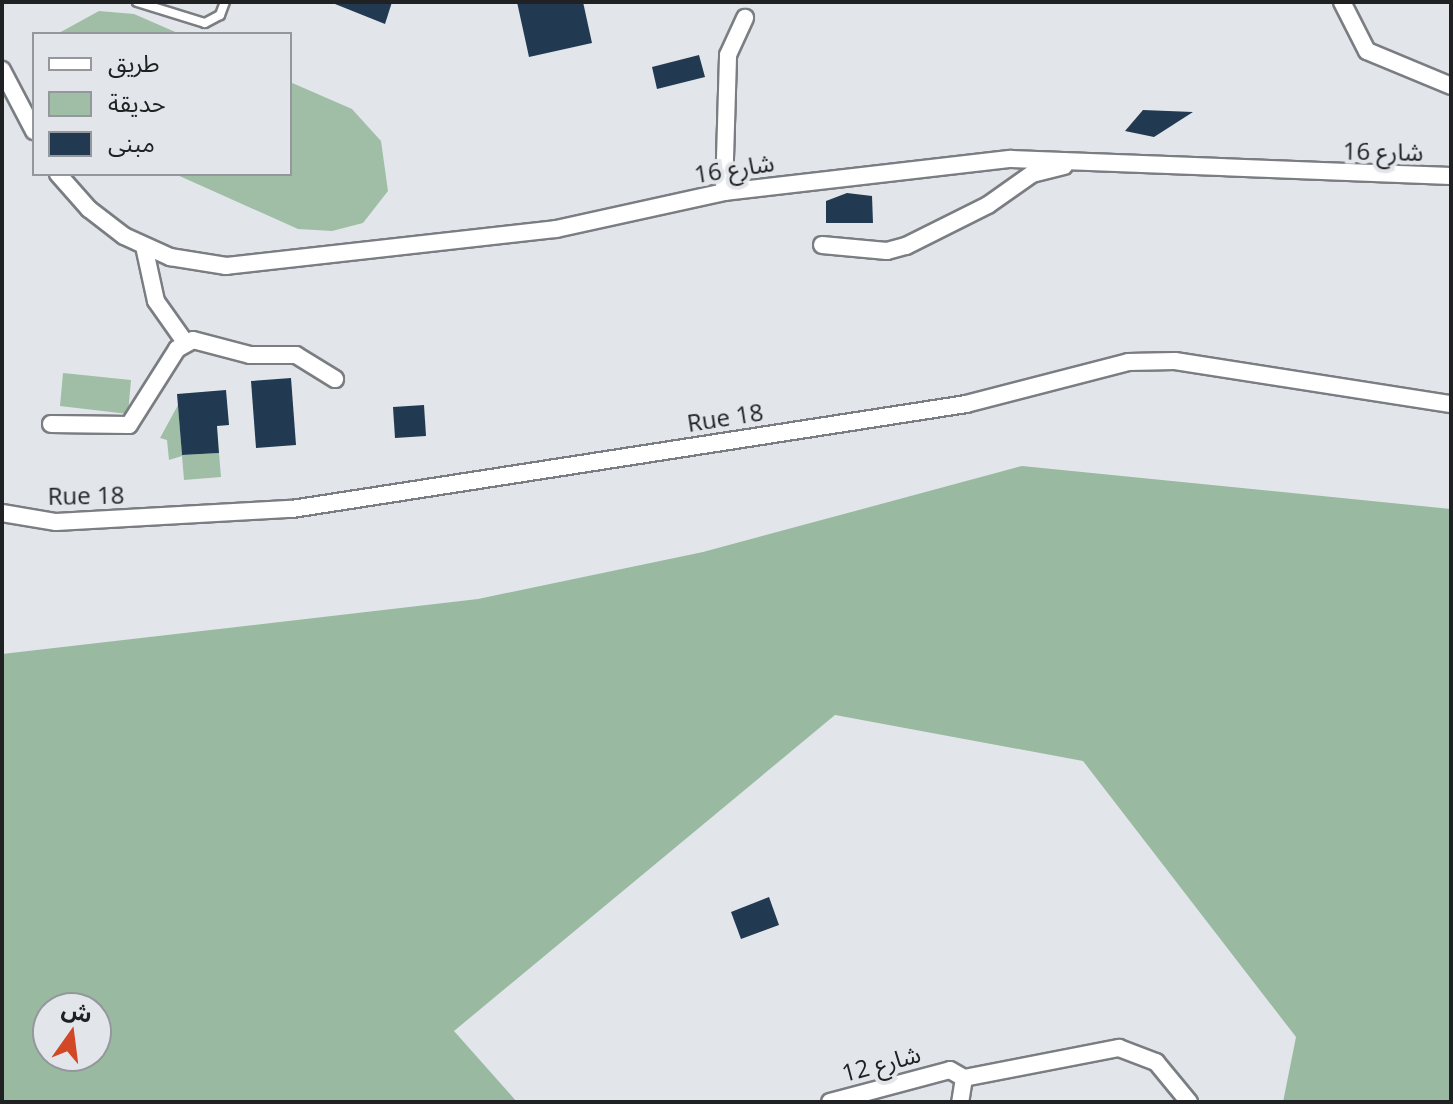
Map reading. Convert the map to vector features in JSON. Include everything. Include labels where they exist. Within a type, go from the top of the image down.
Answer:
[{"type":"street","points":[[1342,2],[1367,51],[1451,86]]},
{"type":"street","points":[[724,192],[728,55],[745,18]]},
{"type":"street","points":[[2,70],[32,127]]},
{"type":"street","points":[[822,245],[887,251],[906,246],[988,205],[1032,174],[1089,160]]},
{"type":"street","name":"شارع 16","points":[[60,176],[106,224],[144,246],[198,263],[254,265],[556,229],[724,192],[918,166],[1089,160],[1185,170],[1451,176]]},
{"type":"street","points":[[144,246],[156,301],[185,342]]},
{"type":"street","points":[[51,424],[129,425],[185,342],[200,340],[250,355],[296,355],[335,379]]},
{"type":"street","name":"Rue 18","points":[[2,513],[56,522],[292,509],[966,404],[1128,362],[1175,361],[1451,404]]},
{"type":"street","name":"شارع 12","points":[[830,1102],[942,1071],[964,1078],[1119,1048],[1156,1062],[1189,1102]]},
{"type":"street","points":[[960,1102],[964,1078]]},
{"type":"lane","points":[[137,2],[205,23],[220,15],[225,2]]},
{"type":"green space","points":[[99,11],[134,14],[175,32],[61,32]]},
{"type":"green space","points":[[292,83],[352,109],[381,141],[388,191],[363,223],[332,231],[298,229],[179,176],[292,176]]},
{"type":"green space","points":[[63,373],[131,380],[128,414],[60,406]]},
{"type":"green space","points":[[178,405],[182,455],[219,453],[221,477],[184,480],[182,456],[169,460],[167,440],[160,438]]},
{"type":"green space","points":[[1022,466],[1451,509],[1451,1102],[1283,1102],[1296,1037],[1083,761],[835,715],[454,1031],[517,1102],[2,1102],[2,654],[478,599],[703,552]]},
{"type":"building","points":[[330,2],[392,2],[385,24]]},
{"type":"building","points":[[517,2],[583,2],[592,43],[529,57]]},
{"type":"building","points":[[699,55],[705,77],[657,89],[652,67]]},
{"type":"building","points":[[1143,110],[1193,112],[1154,137],[1125,131]]},
{"type":"building","points":[[847,193],[872,196],[873,223],[826,223],[826,201]]},
{"type":"building","points":[[291,378],[296,445],[256,448],[251,381]]},
{"type":"building","points":[[226,390],[229,425],[217,426],[219,453],[182,455],[177,394]]},
{"type":"building","points":[[424,405],[426,436],[395,438],[393,407]]},
{"type":"building","points":[[769,897],[779,925],[741,939],[731,912]]}]
